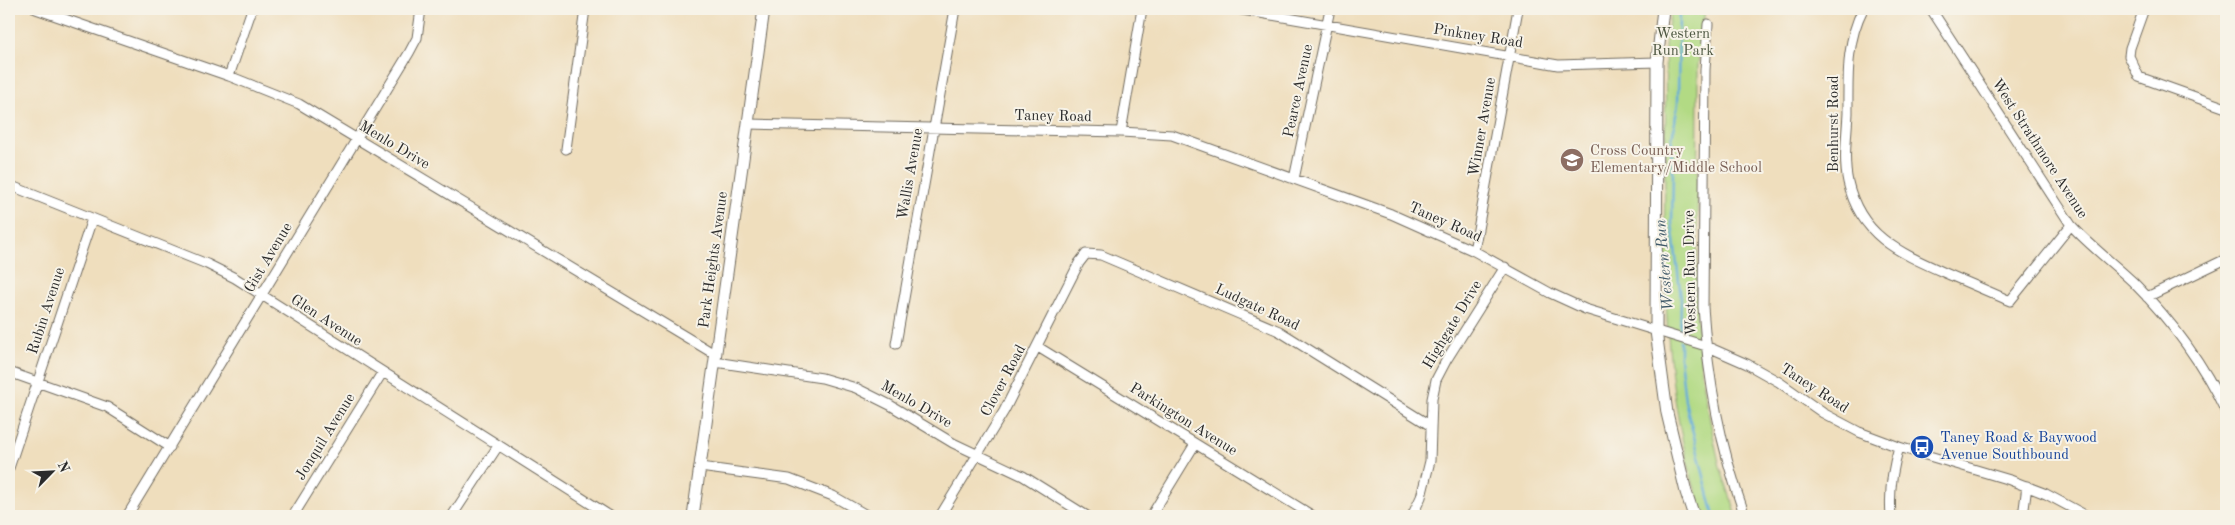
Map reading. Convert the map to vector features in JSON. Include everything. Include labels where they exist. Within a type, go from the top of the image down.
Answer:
[{"type":"main road","name":"Park Heights Avenue","points":[[693,516],[764,9]]},
{"type":"main road","points":[[1663,9],[1657,62],[1656,331],[1667,413],[1686,492],[1694,516]]},
{"type":"street","name":"Menlo Drive","points":[[36,9],[228,76],[299,104],[715,358],[822,378],[856,388],[890,405],[953,443],[1023,476],[1087,516]]},
{"type":"street","points":[[228,76],[252,9]]},
{"type":"street","name":"Gist Avenue","points":[[127,516],[263,297],[417,38],[421,9]]},
{"type":"street","points":[[566,149],[585,9]]},
{"type":"street","name":"Wallis Avenue","points":[[896,344],[955,9]]},
{"type":"street","points":[[1121,132],[1142,9]]},
{"type":"street","name":"Pinkney Road","points":[[1237,9],[1558,65],[1657,62]]},
{"type":"street","name":"Pearce Avenue","points":[[1294,179],[1330,9]]},
{"type":"street","name":"Winner Avenue","points":[[1474,251],[1518,9]]},
{"type":"street","name":"Benhurst Road","points":[[1863,9],[1855,28],[1848,59],[1847,167],[1848,180],[1855,204],[1870,227],[1890,246],[2010,301],[2072,225]]},
{"type":"street","name":"West Strathmore Avenue","points":[[1931,9],[2072,225],[2147,297],[2184,345],[2226,412]]},
{"type":"street","points":[[2144,9],[2129,56],[2139,77],[2226,108]]},
{"type":"street","name":"Western Run Drive","points":[[1708,24],[1705,70],[1704,307],[1706,346],[1716,416],[1733,483],[1745,516]]},
{"type":"street","name":"Taney Road","points":[[748,124],[933,127],[1172,135],[1391,214],[1474,251],[1550,293],[1586,309],[1706,346],[1760,370],[1839,422],[1858,432],[1899,447],[2027,486],[2087,516]]},
{"type":"street","name":"Glen Avenue","points":[[9,185],[207,264],[235,278],[610,516]]},
{"type":"street","name":"Rubin Avenue","points":[[9,468],[92,219]]},
{"type":"street","name":"Clover Road","points":[[940,516],[979,454],[1038,348],[1084,250]]},
{"type":"street","name":"Ludgate Road","points":[[1084,250],[1101,255],[1262,323],[1431,426]]},
{"type":"street","points":[[2147,297],[2226,259]]},
{"type":"street","name":"Highgate Drive","points":[[1412,516],[1427,479],[1432,448],[1432,399],[1440,371],[1504,267]]},
{"type":"street","name":"Parkington Avenue","points":[[1038,348],[1313,516]]},
{"type":"street","points":[[9,372],[107,407],[170,447]]},
{"type":"street","name":"Jonquil Avenue","points":[[293,516],[382,373]]},
{"type":"street","points":[[1151,516],[1195,444]]},
{"type":"street","points":[[452,516],[498,446]]},
{"type":"street","points":[[1892,516],[1891,479],[1899,447]]},
{"type":"street","points":[[700,467],[789,478],[833,496],[868,516]]},
{"type":"street","points":[[2023,516],[2027,486]]},
{"type":"green space","name":"Western Run Park","points":[[1671,9],[1705,9],[1698,64],[1697,314],[1701,370],[1710,421],[1720,467],[1737,516],[1704,516],[1687,459],[1675,401],[1665,283],[1665,45]]},
{"type":"waterway","name":"Western Run","points":[[1679,9],[1678,103],[1671,145],[1673,172],[1672,223],[1681,298],[1680,336]]},
{"type":"waterway","name":"Western Run","points":[[1680,341],[1685,401],[1714,516]]},
{"type":"place","name":"Cross Country Elementary/Middle School","points":[[1572,160]]},
{"type":"place","name":"Taney Road & Baywood Avenue Southbound","points":[[1922,447]]}]
